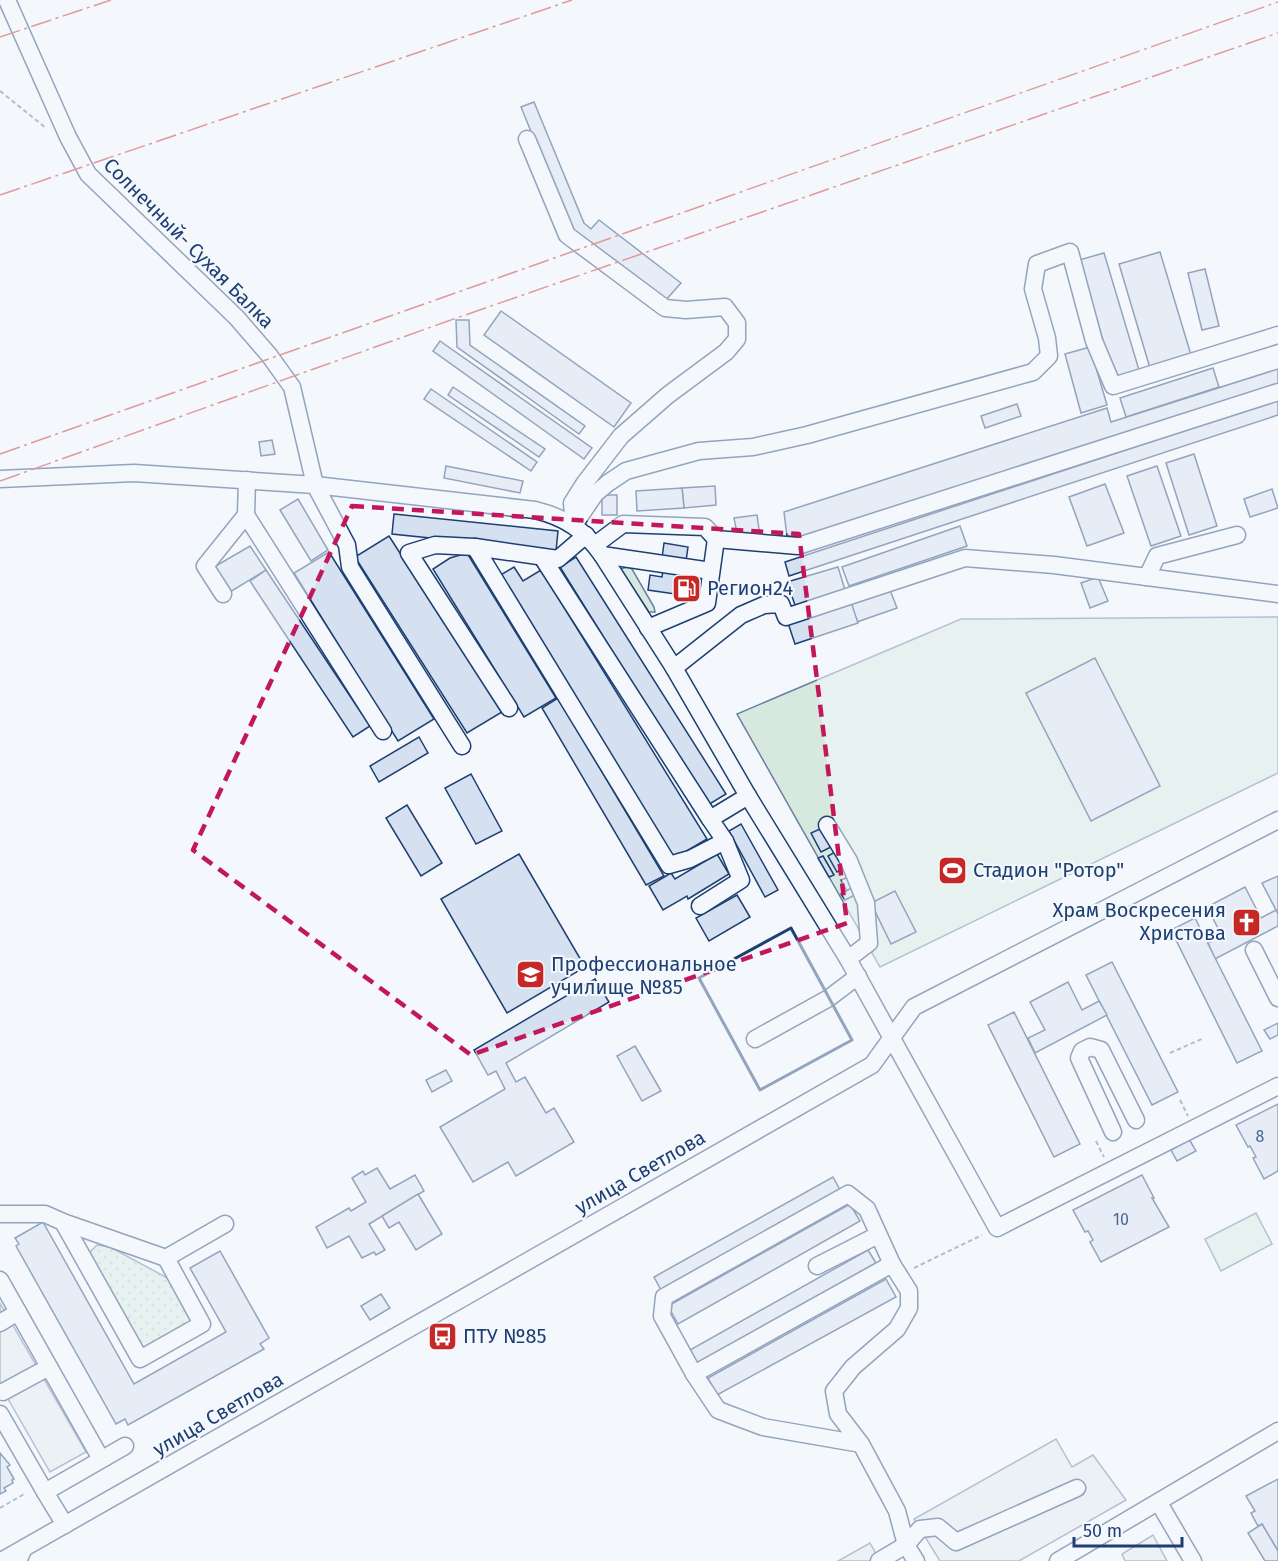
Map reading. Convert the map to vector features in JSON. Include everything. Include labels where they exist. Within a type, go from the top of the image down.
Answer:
[{"type":"street","name":"Солнечный- Сухая Балка","points":[[8,0],[69,137],[88,174],[237,318],[269,355],[292,387],[315,485],[347,545],[350,567],[462,746]]},
{"type":"street","points":[[527,139],[567,235],[665,308],[686,310],[725,308],[737,323],[737,339],[726,352],[668,395],[621,436],[572,503],[589,540],[674,668],[748,796],[858,976],[997,1228],[1278,1086]]},
{"type":"street","points":[[589,540],[595,494],[626,471],[699,451],[753,447],[807,435],[1033,372],[1049,356],[1047,338],[1033,289],[1038,264],[1070,252],[1094,341],[1113,386],[1278,335]]},
{"type":"street","points":[[509,708],[409,553],[435,545],[475,547],[558,559],[589,540],[623,524],[705,527],[716,539],[798,546],[1278,392]]},
{"type":"street","points":[[0,479],[134,473],[315,485],[535,510],[555,515],[589,540],[711,571]]},
{"type":"street","points":[[247,480],[246,515],[383,731]]},
{"type":"street","points":[[223,594],[205,566],[246,515]]},
{"type":"street","points":[[1147,577],[1157,556],[1237,536]]},
{"type":"street","points":[[648,628],[707,603],[716,539]]},
{"type":"street","points":[[475,547],[669,865],[690,859],[725,841]]},
{"type":"street","points":[[542,557],[725,841],[741,880],[700,906]]},
{"type":"street","points":[[674,668],[741,615],[764,605],[781,604],[786,617],[965,558],[1054,565],[1278,594]]},
{"type":"street","points":[[710,819],[748,796]]},
{"type":"street","name":"улица Светлова","points":[[1,1561],[21,1555],[65,1525],[872,1065],[914,1007],[1278,820]]},
{"type":"street","points":[[826,825],[849,861],[866,903],[869,944],[848,959]]},
{"type":"street","points":[[1254,950],[1278,998]]},
{"type":"street","points":[[755,1039],[829,998],[858,976]]},
{"type":"street","points":[[1113,1132],[1079,1058],[1082,1051],[1090,1047],[1101,1050],[1136,1120]]},
{"type":"street","points":[[861,1444],[763,1427],[718,1410],[694,1374],[662,1316],[664,1297],[848,1194],[867,1209],[895,1270],[909,1291],[909,1308],[897,1329],[853,1367],[834,1390],[838,1414],[861,1444],[897,1511],[906,1545],[916,1561]]},
{"type":"street","points":[[0,1214],[45,1214],[166,1258],[202,1324],[140,1359],[63,1222]]},
{"type":"street","points":[[166,1258],[225,1224]]},
{"type":"street","points":[[817,1266],[878,1235]]},
{"type":"street","points":[[694,1374],[895,1270]]},
{"type":"street","points":[[0,1280],[101,1458]]},
{"type":"street","points":[[0,1323],[18,1312]]},
{"type":"street","points":[[3,1392],[49,1367]]},
{"type":"street","points":[[0,1414],[65,1525]]},
{"type":"street","points":[[1058,1561],[1278,1431]]},
{"type":"street","points":[[45,1492],[125,1446]]},
{"type":"street","points":[[879,1561],[906,1545],[920,1529],[938,1527],[956,1542],[1077,1488]]},
{"type":"street","points":[[1159,1503],[1193,1561]]},
{"type":"path","points":[[0,91],[44,127],[69,137]]},
{"type":"path","points":[[1170,1053],[1204,1038]]},
{"type":"path","points":[[1096,1141],[1110,1170]]},
{"type":"path","points":[[895,1270],[997,1228]]},
{"type":"highlighted area","points":[[352,506],[799,534],[847,923],[471,1055],[193,850]]},
{"type":"shaded area","points":[[627,567],[632,569],[655,612],[649,612],[621,569]]},
{"type":"shaded area","name":"Стадион \"Ротор\"","points":[[1278,617],[1278,773],[880,967],[737,714],[961,619]]},
{"type":"shaded area","points":[[1256,1213],[1272,1244],[1221,1271],[1205,1239]]},
{"type":"shaded area","points":[[97,1245],[110,1247],[173,1281],[192,1322],[142,1349],[89,1258],[91,1251]]},
{"type":"shaded area","points":[[0,1303],[86,1452],[50,1472],[0,1385]]},
{"type":"shaded area","points":[[1056,1439],[1072,1467],[1093,1455],[1126,1500],[1019,1561],[940,1561],[914,1519]]},
{"type":"shaded area","points":[[1153,1535],[1167,1561],[1125,1561],[1122,1554]]},
{"type":"shaded area","points":[[870,1543],[880,1561],[838,1561]]},
{"type":"building","points":[[534,102],[584,223],[591,229],[599,220],[681,283],[665,301],[572,232],[521,107]]},
{"type":"building","points":[[1160,252],[1191,355],[1150,368],[1119,264]]},
{"type":"building","points":[[1104,253],[1139,370],[1114,377],[1079,260]]},
{"type":"building","points":[[1205,269],[1219,326],[1202,330],[1188,273]]},
{"type":"building","points":[[501,311],[631,403],[614,427],[484,335]]},
{"type":"building","points":[[456,320],[469,320],[470,345],[585,426],[579,434],[457,347]]},
{"type":"building","points":[[440,341],[592,448],[584,459],[433,351]]},
{"type":"building","points":[[1090,347],[1107,405],[1081,413],[1065,354]]},
{"type":"building","points":[[1213,368],[1219,387],[1126,417],[1120,398]]},
{"type":"building","points":[[1278,369],[1278,385],[804,538],[787,536],[784,512],[1107,408],[1111,422]]},
{"type":"building","points":[[453,387],[545,449],[539,457],[448,395]]},
{"type":"building","points":[[431,389],[537,462],[531,471],[424,399]]},
{"type":"building","points":[[1278,400],[1278,415],[789,576],[785,562]]},
{"type":"building","points":[[1017,404],[1021,416],[985,428],[981,416]]},
{"type":"building","points":[[272,440],[275,454],[261,456],[259,442]]},
{"type":"building","points":[[1194,454],[1217,526],[1189,535],[1166,463]]},
{"type":"building","points":[[446,466],[523,481],[520,493],[444,478]]},
{"type":"building","points":[[1157,466],[1181,536],[1151,546],[1127,476]]},
{"type":"building","points":[[1105,484],[1124,533],[1087,546],[1069,497]]},
{"type":"building","points":[[715,486],[716,505],[684,508],[682,488]]},
{"type":"building","points":[[682,488],[684,508],[637,511],[636,491]]},
{"type":"building","points":[[1272,489],[1278,508],[1250,517],[1244,499]]},
{"type":"building","points":[[602,495],[617,495],[617,515],[602,515]]},
{"type":"building","points":[[298,499],[328,550],[311,561],[280,510]]},
{"type":"building","points":[[394,514],[558,531],[556,551],[392,534]]},
{"type":"building","points":[[757,515],[760,536],[738,539],[734,518]]},
{"type":"building","points":[[960,526],[967,546],[849,586],[842,567]]},
{"type":"building","points":[[389,536],[502,712],[467,733],[355,557]]},
{"type":"building","points":[[664,543],[688,547],[686,561],[662,558]]},
{"type":"building","points":[[250,546],[266,570],[230,592],[214,567]]},
{"type":"building","points":[[329,552],[434,719],[398,741],[294,573]]},
{"type":"building","points":[[467,553],[556,698],[524,717],[433,569],[450,558]]},
{"type":"building","points":[[576,557],[726,794],[708,805],[560,567]]},
{"type":"building","points":[[665,559],[681,561],[678,580],[691,582],[689,596],[648,590],[650,575],[662,577]]},
{"type":"building","points":[[514,567],[523,581],[541,570],[707,839],[673,859],[499,576]]},
{"type":"building","points":[[838,567],[846,593],[796,608],[787,582]]},
{"type":"building","points":[[266,570],[370,726],[353,737],[250,581]]},
{"type":"building","points":[[1098,577],[1108,601],[1090,608],[1081,583]]},
{"type":"building","points":[[890,590],[897,608],[857,622],[851,604]]},
{"type":"building","points":[[851,602],[858,623],[795,644],[788,623]]},
{"type":"building","points":[[1095,658],[1160,786],[1091,821],[1026,693]]},
{"type":"building","points":[[558,698],[664,876],[646,885],[542,708]]},
{"type":"building","points":[[419,737],[428,753],[379,782],[370,766]]},
{"type":"building","points":[[471,774],[502,831],[476,844],[445,788]]},
{"type":"building","points":[[407,805],[442,863],[421,876],[386,818]]},
{"type":"building","points":[[741,824],[778,890],[765,897],[729,831]]},
{"type":"building","points":[[822,828],[831,847],[821,852],[811,833]]},
{"type":"building","points":[[835,852],[843,869],[837,872],[828,856]]},
{"type":"building","points":[[519,854],[585,967],[507,1013],[441,899]]},
{"type":"building","points":[[717,854],[729,874],[688,899],[687,896],[663,910],[649,886],[671,873],[675,879]]},
{"type":"building","points":[[823,856],[834,875],[829,877],[818,858]]},
{"type":"building","points":[[1278,876],[1278,914],[1262,883]]},
{"type":"building","points":[[848,877],[853,887],[847,891],[841,880]]},
{"type":"building","points":[[853,887],[857,894],[845,900],[841,894]]},
{"type":"building","name":"Храм Воскресения Христова","points":[[1245,887],[1261,918],[1276,910],[1278,926],[1215,959],[1208,943],[1222,936],[1207,907]]},
{"type":"building","points":[[895,891],[916,932],[891,944],[871,903]]},
{"type":"building","points":[[737,895],[750,917],[709,941],[696,918]]},
{"type":"building","points":[[1195,918],[1262,1051],[1237,1063],[1171,930]]},
{"type":"building","points":[[1112,962],[1178,1092],[1152,1105],[1086,975]]},
{"type":"building","points":[[595,979],[609,1002],[506,1063],[516,1082],[525,1077],[546,1113],[554,1108],[574,1142],[516,1176],[508,1162],[473,1182],[440,1127],[505,1089],[496,1071],[488,1075],[474,1050]]},
{"type":"building","points":[[1068,982],[1082,1010],[1099,1001],[1107,1015],[1035,1053],[1028,1038],[1045,1030],[1030,1002]]},
{"type":"building","points":[[1014,1012],[1080,1144],[1054,1157],[988,1025]]},
{"type":"building","points":[[1278,1023],[1278,1035],[1270,1039],[1264,1030]]},
{"type":"building","points":[[635,1046],[661,1091],[642,1101],[617,1056]]},
{"type":"building","points":[[446,1070],[452,1081],[432,1092],[426,1080]]},
{"type":"building","points":[[1278,1104],[1278,1171],[1264,1179],[1253,1158],[1256,1157],[1236,1125]]},
{"type":"building","points":[[1189,1139],[1196,1151],[1177,1161],[1171,1150]]},
{"type":"building","points":[[377,1168],[390,1189],[415,1175],[424,1191],[369,1224],[385,1250],[362,1258],[349,1236],[327,1248],[316,1227],[349,1208],[351,1211],[366,1202],[352,1178],[363,1171],[365,1175]]},
{"type":"building","points":[[1142,1175],[1169,1227],[1101,1262],[1090,1242],[1093,1240],[1088,1231],[1085,1232],[1073,1210]]},
{"type":"building","points":[[833,1177],[840,1190],[661,1290],[654,1277]]},
{"type":"building","points":[[418,1194],[442,1234],[416,1250],[399,1222],[389,1228],[382,1216]]},
{"type":"building","points":[[850,1204],[860,1221],[678,1324],[668,1306]]},
{"type":"building","points":[[43,1222],[134,1384],[226,1332],[190,1268],[220,1251],[269,1338],[260,1344],[264,1349],[128,1425],[125,1419],[116,1424],[16,1246],[19,1244],[15,1238]]},
{"type":"building","points":[[868,1250],[876,1263],[697,1363],[690,1350]]},
{"type":"building","points":[[886,1279],[896,1297],[717,1395],[708,1378]]},
{"type":"building","points":[[381,1294],[390,1308],[370,1320],[361,1306]]},
{"type":"building","points":[[0,1453],[10,1465],[7,1467],[14,1479],[13,1483],[4,1488],[6,1491],[0,1494]]},
{"type":"building","points":[[1278,1479],[1278,1551],[1262,1524],[1258,1526],[1251,1513],[1255,1511],[1246,1496]]},
{"type":"building","points":[[1262,1524],[1278,1551],[1278,1561],[1265,1561],[1248,1533]]},
{"type":"wall","points":[[791,928],[852,1040],[760,1090],[699,978],[791,928]]},
{"type":"power","points":[[0,37],[111,0]]},
{"type":"power","points":[[0,195],[572,0]]},
{"type":"power","points":[[0,454],[1278,2]]},
{"type":"power","points":[[0,481],[448,321],[1278,33]]},
{"type":"place","name":"Регион24","points":[[686,588]]},
{"type":"place","name":"Стадион \"Ротор\"","points":[[952,870]]},
{"type":"place","name":"Храм Воскресения Христова","points":[[1247,922]]},
{"type":"place","name":"Профессиональное училище №85","points":[[530,975]]},
{"type":"place","name":"ПТУ №85","points":[[442,1336]]}]
